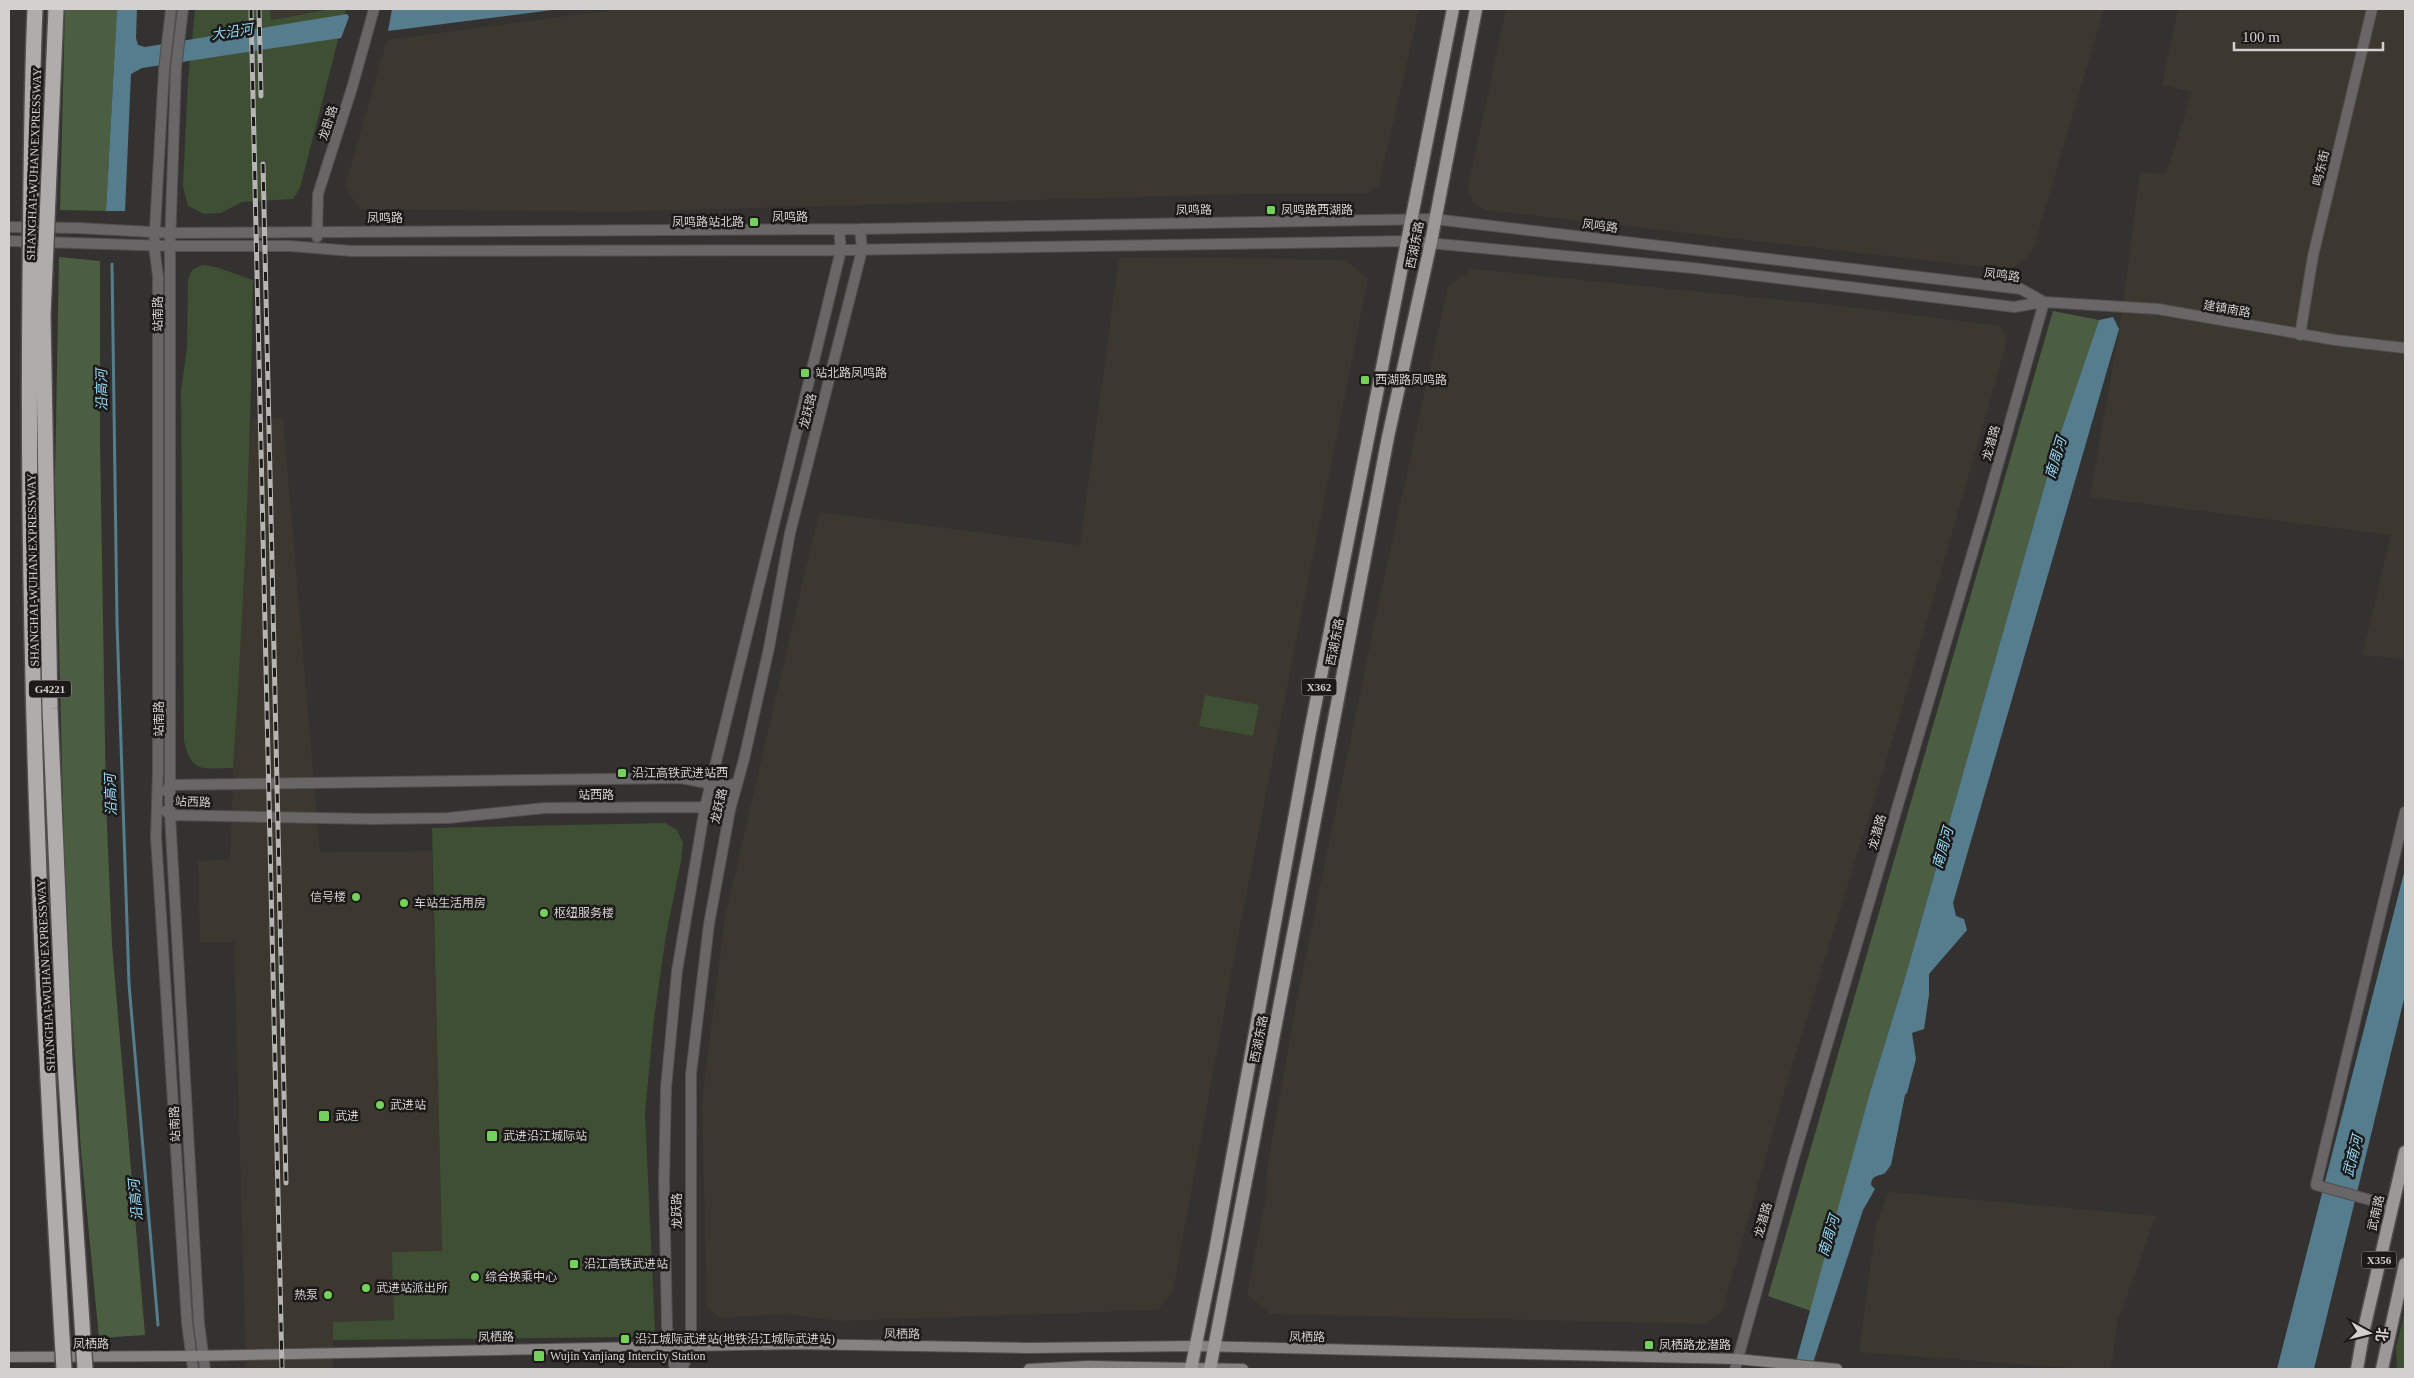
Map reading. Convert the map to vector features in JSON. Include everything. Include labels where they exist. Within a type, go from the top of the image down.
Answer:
[{"type":"highway","name":"SHANGHAI-WUHAN EXPRESSWAY","points":[[35,9],[28,460],[32,711],[51,1150],[64,1369]]},
{"type":"highway","name":"SHANGHAI-WUHAN EXPRESSWAY","points":[[56,9],[43,315],[50,699],[65,1072],[85,1369]]},
{"type":"main road","name":"西湖东路","points":[[1191,1368],[1310,732],[1453,9]]},
{"type":"main road","name":"西湖东路","points":[[1211,1368],[1388,436],[1431,242],[1476,9]]},
{"type":"main road","name":"武南路","points":[[2357,1369],[2405,1152]]},
{"type":"main road","name":"X356","points":[[2384,1369],[2405,1264]]},
{"type":"main road","name":"凤栖路","points":[[9,1357],[191,1356],[794,1344],[1028,1348],[1196,1346],[1794,1365],[1836,1369]]},
{"type":"main road","points":[[1028,1369],[1088,1366],[1243,1369]]},
{"type":"street","name":"站南路","points":[[171,9],[164,70],[154,246],[158,276],[156,837],[187,1323],[193,1369]]},
{"type":"street","name":"站南路","points":[[183,9],[176,68],[170,233],[170,815],[202,1355],[205,1369]]},
{"type":"street","name":"龙卧路","points":[[317,247],[318,194],[352,88],[374,9]]},
{"type":"street","name":"鸣东街","points":[[2300,335],[2314,256],[2372,9]]},
{"type":"street","name":"凤鸣路","points":[[9,227],[78,228],[155,233],[860,229],[1413,218],[2021,289],[2044,302]]},
{"type":"street","name":"龙跃路","points":[[675,1369],[669,1347],[664,1182],[666,1088],[677,971],[705,808],[841,250],[839,229]]},
{"type":"street","name":"龙跃路","points":[[682,1369],[691,1346],[691,1074],[708,924],[730,810],[769,648],[790,532],[862,250],[860,229]]},
{"type":"street","points":[[9,241],[154,246],[317,247],[352,250],[862,250],[1408,241],[1692,268],[2014,307],[2044,302]]},
{"type":"street","name":"建镇南路","points":[[2044,302],[2158,309],[2300,335],[2405,348]]},
{"type":"street","name":"龙潜路","points":[[1736,1364],[2044,302]]},
{"type":"street","name":"站西路","points":[[730,810],[705,808],[545,808],[448,818],[170,815],[157,801],[171,785],[681,778],[712,784],[737,785]]},
{"type":"street","points":[[2392,1206],[2316,1185],[2405,812]]},
{"type":"shaded area","points":[[270,9],[330,9],[270,20]]},
{"type":"shaded area","points":[[619,9],[1419,9],[1379,185],[1368,193],[1243,194],[615,212],[360,209],[345,187],[387,40]]},
{"type":"shaded area","points":[[1506,9],[2104,9],[2032,253],[2010,270],[1486,210],[1473,203],[1468,187]]},
{"type":"shaded area","points":[[2178,9],[2405,9],[2405,659],[2362,655],[2391,535],[2090,497],[2122,312],[2140,172],[2166,174],[2192,92],[2162,85]]},
{"type":"shaded area","points":[[1119,258],[1345,260],[1368,278],[1241,921],[1173,1291],[1158,1310],[840,1321],[786,1314],[720,1318],[707,1307],[702,1102],[725,917],[819,512],[1080,545]]},
{"type":"shaded area","points":[[1472,269],[1834,305],[2001,326],[2007,341],[1899,718],[1785,1089],[1722,1311],[1706,1324],[1270,1314],[1247,1294],[1266,1198],[1267,1169],[1296,1004],[1378,606],[1448,286]]},
{"type":"shaded area","name":"武进站","points":[[283,418],[320,852],[432,851],[442,1251],[394,1320],[333,1322],[333,1369],[246,1369],[234,942],[200,942],[198,861],[230,859],[251,419]]},
{"type":"shaded area","points":[[1889,1192],[2156,1216],[2117,1323],[2111,1369],[2085,1369],[1859,1352],[1876,1225]]},
{"type":"green space","points":[[65,9],[117,9],[106,211],[60,210]]},
{"type":"green space","points":[[195,9],[270,9],[271,20],[330,9],[346,9],[300,188],[293,199],[242,202],[221,213],[204,214],[188,206],[183,186],[188,81]]},
{"type":"green space","points":[[59,257],[100,261],[100,440],[106,802],[112,945],[145,1335],[99,1338],[81,1150],[66,923],[55,481]]},
{"type":"green space","points":[[202,265],[221,269],[253,280],[246,524],[233,768],[200,767],[191,760],[184,741],[181,390],[187,348],[188,280],[192,270]]},
{"type":"green space","points":[[2053,311],[2099,320],[2055,449],[1905,978],[1870,1092],[1811,1311],[1768,1296]]},
{"type":"green space","points":[[1205,695],[1259,705],[1253,736],[1199,726]]},
{"type":"green space","points":[[665,823],[677,830],[683,843],[666,935],[654,1019],[645,1113],[655,1331],[649,1337],[333,1340],[333,1322],[394,1320],[392,1252],[442,1251],[432,828]]},
{"type":"green space","points":[[2405,1310],[2405,1369],[2397,1369],[2396,1348]]},
{"type":"water","points":[[117,9],[137,9],[136,38],[138,45],[145,47],[347,14],[349,17],[341,38],[142,68],[131,74],[125,211],[106,211]]},
{"type":"water","points":[[392,9],[560,9],[388,31]]},
{"type":"water","name":"南周河","points":[[2113,317],[2119,329],[1953,903],[1956,916],[1964,919],[1967,930],[1929,974],[1929,995],[1924,1029],[1912,1033],[1916,1059],[1905,1095],[1891,1165],[1885,1173],[1874,1177],[1872,1181],[1871,1185],[1875,1189],[1863,1210],[1811,1369],[1794,1369],[1870,1092],[1905,978],[2055,449],[2099,320]]},
{"type":"water","name":"武南河","points":[[2405,869],[2405,995],[2314,1369],[2277,1369]]},
{"type":"waterway","name":"沿高河","points":[[112,264],[117,623],[129,984],[158,1325]]},
{"type":"railway","points":[[251,9],[282,1369]]},
{"type":"railway","points":[[259,9],[261,96]]},
{"type":"railway","points":[[263,164],[286,1183]]},
{"type":"place","name":"凤鸣路西湖路","points":[[1271,210]]},
{"type":"place","name":"凤鸣路站北路","points":[[754,222]]},
{"type":"place","name":"站北路凤鸣路","points":[[805,373]]},
{"type":"place","name":"西湖路凤鸣路","points":[[1365,380]]},
{"type":"place","name":"沿江高铁武进站西","points":[[622,773]]},
{"type":"place","name":"信号楼","points":[[356,897]]},
{"type":"place","name":"车站生活用房","points":[[404,903]]},
{"type":"place","name":"枢纽服务楼","points":[[544,913]]},
{"type":"place","name":"武进站","points":[[380,1105]]},
{"type":"place","name":"武进","points":[[324,1116]]},
{"type":"place","name":"武进沿江城际站","points":[[492,1136]]},
{"type":"place","name":"沿江高铁武进站","points":[[574,1264]]},
{"type":"place","name":"综合换乘中心","points":[[475,1277]]},
{"type":"place","name":"武进站派出所","points":[[366,1288]]},
{"type":"place","name":"热泵","points":[[328,1295]]},
{"type":"place","name":"沿江城际武进站(地铁沿江城际武进站)","points":[[625,1339]]},
{"type":"place","name":"凤栖路龙潜路","points":[[1649,1345]]},
{"type":"place","name":"Wujin Yanjiang Intercity Station","points":[[539,1356]]},
{"type":"water label","name":"大沿河","points":[[232,32]]}]
